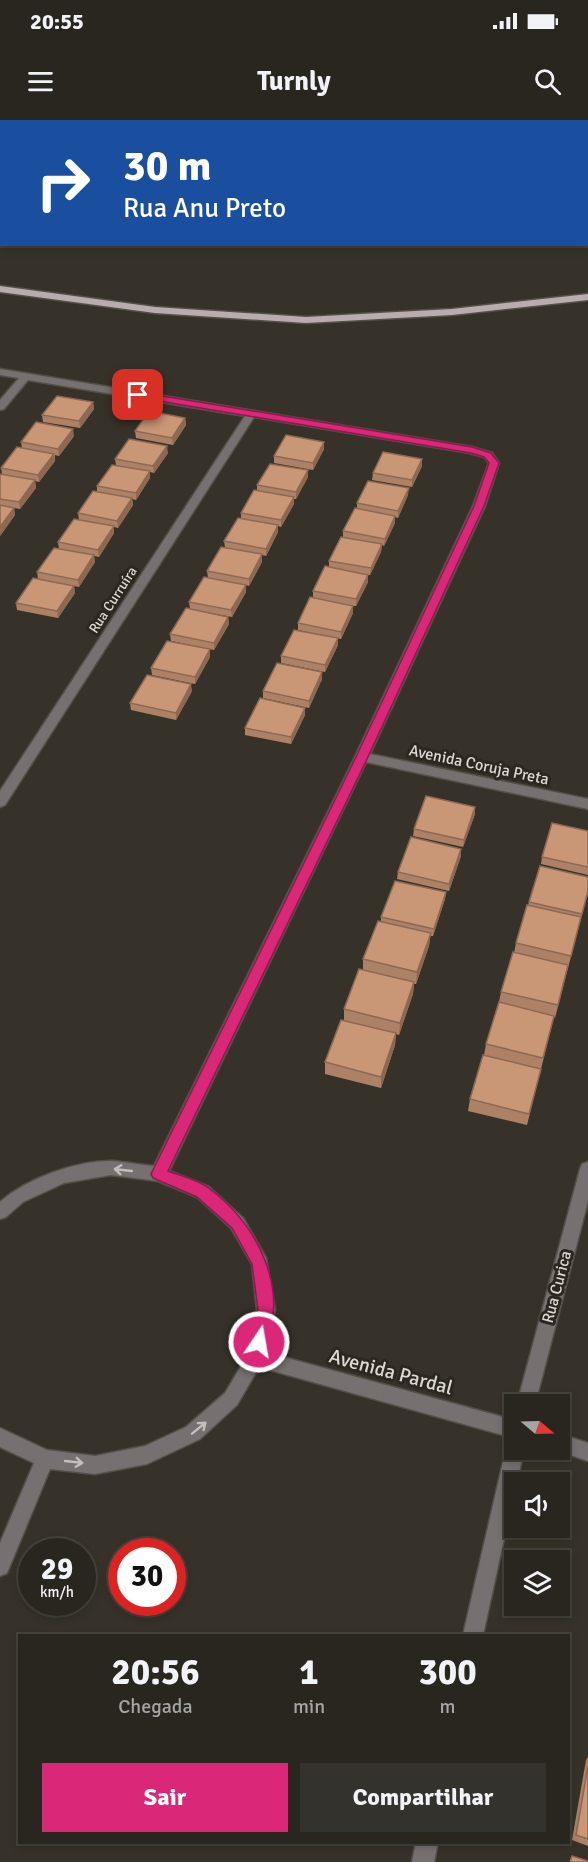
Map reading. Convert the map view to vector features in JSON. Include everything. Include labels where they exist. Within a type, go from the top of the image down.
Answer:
[{"type":"main road","points":[[0,289],[155,310],[306,320],[452,312],[588,297]]},
{"type":"street","points":[[0,372],[472,450],[488,455],[494,463],[479,506],[362,757],[159,1174]]},
{"type":"street","points":[[0,407],[26,376]]},
{"type":"street","name":"Rua Curruíra","points":[[0,802],[251,414]]},
{"type":"street","name":"Avenida Coruja Preta","points":[[362,757],[588,804]]},
{"type":"street","points":[[0,1212],[17,1197],[62,1176],[111,1168],[159,1174],[203,1192],[237,1223],[260,1263],[266,1310],[255,1358],[231,1400],[194,1433],[147,1455],[95,1465],[45,1459],[0,1437]]},
{"type":"street","name":"Rua Curica","points":[[529,1394],[588,1169]]},
{"type":"street","name":"Avenida Pardal","points":[[255,1358],[504,1426]]},
{"type":"street","points":[[570,1446],[588,1452]]},
{"type":"street","points":[[0,1566],[45,1459]]},
{"type":"street","points":[[474,1634],[513,1460]]},
{"type":"street","points":[[423,1862],[427,1844]]},
{"type":"building","points":[[57,396],[93,402],[79,421],[42,415]]},
{"type":"building","points":[[149,411],[185,418],[172,438],[135,431]]},
{"type":"building","points":[[36,422],[73,429],[58,449],[21,442]]},
{"type":"building","points":[[286,435],[324,442],[313,463],[274,456]]},
{"type":"building","points":[[129,439],[167,446],[153,466],[115,459]]},
{"type":"building","points":[[17,447],[54,454],[38,475],[1,468]]},
{"type":"building","points":[[383,452],[422,459],[412,480],[373,473]]},
{"type":"building","points":[[270,464],[308,470],[296,492],[257,485]]},
{"type":"building","points":[[112,465],[150,471],[136,493],[97,486]]},
{"type":"building","points":[[0,474],[35,480],[19,502],[0,499]]},
{"type":"building","points":[[368,481],[409,488],[398,511],[357,503]]},
{"type":"building","points":[[254,490],[294,497],[281,520],[241,513]]},
{"type":"building","points":[[93,491],[132,498],[117,521],[78,513]]},
{"type":"building","points":[[0,505],[14,508],[0,527]]},
{"type":"building","points":[[355,508],[395,516],[385,539],[343,531]]},
{"type":"building","points":[[238,518],[278,525],[266,549],[224,541]]},
{"type":"building","points":[[74,519],[114,526],[98,550],[58,542]]},
{"type":"building","points":[[341,537],[382,544],[371,568],[329,561]]},
{"type":"building","points":[[221,547],[262,554],[249,579],[207,571]]},
{"type":"building","points":[[54,548],[94,555],[78,580],[37,572]]},
{"type":"building","points":[[325,566],[368,575],[356,599],[313,591]]},
{"type":"building","points":[[204,577],[246,585],[231,610],[189,602]]},
{"type":"building","points":[[33,578],[74,586],[57,611],[16,603]]},
{"type":"building","points":[[310,597],[353,606],[341,632],[298,623]]},
{"type":"building","points":[[186,608],[228,617],[214,643],[170,634]]},
{"type":"building","points":[[294,630],[338,638],[325,665],[281,656]]},
{"type":"building","points":[[167,641],[210,649],[195,677],[151,668]]},
{"type":"building","points":[[277,663],[322,672],[309,701],[263,691]]},
{"type":"building","points":[[147,675],[191,684],[176,713],[130,703]]},
{"type":"building","points":[[260,698],[305,708],[291,737],[245,728]]},
{"type":"building","points":[[426,796],[475,807],[464,840],[414,829]]},
{"type":"building","points":[[552,823],[588,831],[588,867],[542,857]]},
{"type":"building","points":[[411,837],[461,849],[449,884],[398,872]]},
{"type":"building","points":[[540,866],[588,877],[588,891],[582,914],[529,902]]},
{"type":"building","points":[[395,881],[446,892],[434,929],[381,917]]},
{"type":"building","points":[[527,905],[581,917],[571,956],[516,943]]},
{"type":"building","points":[[378,921],[431,933],[417,972],[363,959]]},
{"type":"building","points":[[513,952],[568,965],[558,1005],[501,992]]},
{"type":"building","points":[[359,969],[414,982],[400,1023],[344,1009]]},
{"type":"building","points":[[499,1002],[554,1016],[543,1058],[486,1044]]},
{"type":"building","points":[[341,1020],[396,1033],[381,1077],[325,1062]]},
{"type":"building","points":[[483,1055],[541,1069],[529,1114],[470,1099]]},
{"type":"building","points":[[588,1766],[588,1839],[576,1835]]},
{"type":"building","points":[[572,1856],[588,1861],[588,1862],[570,1862]]},
{"type":"route","points":[[138,395],[472,450],[488,455],[494,463],[479,506],[362,757],[159,1174],[203,1192],[237,1223],[260,1263],[266,1310],[259,1342]]}]
